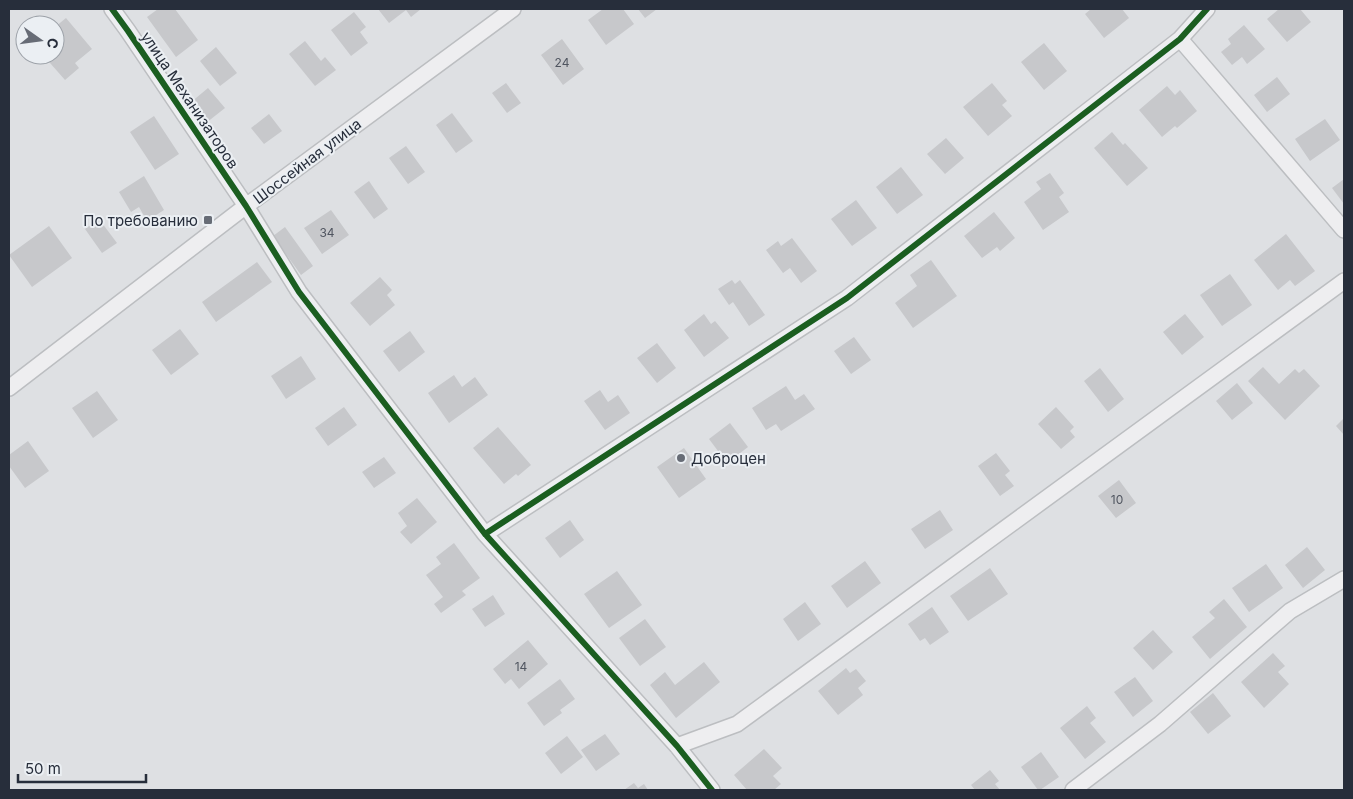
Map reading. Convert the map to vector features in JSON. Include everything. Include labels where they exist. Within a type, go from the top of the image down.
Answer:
[{"type":"street","name":"улица Механизаторов","points":[[112,9],[246,206],[299,292],[485,534],[677,746],[712,790]]},
{"type":"street","name":"Шоссейная улица","points":[[9,388],[246,206],[513,9]]},
{"type":"street","points":[[485,534],[847,298],[1180,39],[1207,9]]},
{"type":"street","points":[[1180,39],[1344,230]]},
{"type":"street","points":[[677,746],[737,724],[1344,281]]},
{"type":"street","points":[[1073,790],[1160,724],[1290,611],[1344,579]]},
{"type":"building","points":[[158,9],[175,9],[198,40],[176,57],[147,17]]},
{"type":"building","points":[[378,9],[421,9],[411,17],[406,10],[389,23]]},
{"type":"building","points":[[603,9],[623,9],[634,24],[606,45],[588,20]]},
{"type":"building","points":[[638,9],[657,9],[645,18]]},
{"type":"building","points":[[1091,9],[1122,9],[1129,18],[1104,38],[1085,14]]},
{"type":"building","points":[[1279,9],[1300,9],[1311,22],[1287,42],[1267,19]]},
{"type":"building","points":[[354,12],[366,27],[360,32],[368,43],[351,56],[331,30]]},
{"type":"building","points":[[65,19],[92,49],[75,63],[79,68],[65,80],[52,65],[65,65]]},
{"type":"building","points":[[1244,25],[1265,49],[1247,64],[1242,57],[1232,65],[1221,52],[1231,44],[1228,39]]},
{"type":"building","points":[[562,39],[584,69],[563,85],[541,55]]},
{"type":"building","points":[[305,41],[321,61],[325,57],[336,70],[315,86],[289,54]]},
{"type":"building","points":[[1044,43],[1067,71],[1044,90],[1021,62]]},
{"type":"building","points":[[216,47],[237,73],[220,86],[200,61]]},
{"type":"building","points":[[1277,77],[1290,94],[1267,112],[1254,95]]},
{"type":"building","points":[[506,83],[521,103],[507,113],[492,93]]},
{"type":"building","points":[[992,83],[1007,101],[1002,105],[1012,116],[988,136],[963,107]]},
{"type":"building","points":[[1167,86],[1175,95],[1180,90],[1197,111],[1177,128],[1175,126],[1162,137],[1139,110]]},
{"type":"building","points":[[208,88],[225,108],[206,123],[190,103]]},
{"type":"building","points":[[452,113],[473,141],[456,153],[436,125]]},
{"type":"building","points":[[269,114],[282,131],[264,144],[251,128]]},
{"type":"building","points":[[154,116],[179,154],[155,170],[130,132]]},
{"type":"building","points":[[1325,119],[1340,140],[1310,161],[1295,139]]},
{"type":"building","points":[[1112,132],[1148,168],[1127,186],[1094,148]]},
{"type":"building","points":[[946,138],[964,158],[945,174],[927,154]]},
{"type":"building","points":[[406,146],[425,172],[408,184],[389,158]]},
{"type":"building","points":[[901,167],[923,195],[897,214],[876,187]]},
{"type":"building","points":[[1050,173],[1064,193],[1059,197],[1069,212],[1043,230],[1024,202],[1041,189],[1036,182]]},
{"type":"building","points":[[144,176],[164,210],[147,221],[139,207],[131,212],[119,192]]},
{"type":"building","points":[[1344,179],[1344,204],[1332,188]]},
{"type":"building","points":[[369,181],[388,209],[374,219],[354,192]]},
{"type":"building","points":[[856,200],[877,228],[852,246],[831,219]]},
{"type":"building","points":[[331,210],[349,235],[322,254],[304,228]]},
{"type":"building","points":[[994,212],[1015,238],[1000,251],[997,247],[982,258],[964,236]]},
{"type":"building","points":[[99,219],[117,243],[102,253],[85,229]]},
{"type":"building","points":[[49,226],[72,258],[32,287],[9,255]]},
{"type":"building","points":[[285,227],[313,266],[301,275],[273,236]]},
{"type":"building","points":[[1286,234],[1315,271],[1295,286],[1290,280],[1278,290],[1254,260]]},
{"type":"building","points":[[792,238],[817,271],[801,283],[790,268],[783,273],[766,250],[778,241],[781,246]]},
{"type":"building","points":[[931,260],[957,296],[913,328],[895,303],[917,286],[910,275]]},
{"type":"building","points":[[257,262],[272,282],[216,322],[202,302]]},
{"type":"building","points":[[1230,274],[1252,305],[1222,326],[1200,295]]},
{"type":"building","points":[[380,277],[392,290],[387,295],[395,305],[370,326],[350,303]]},
{"type":"building","points":[[732,280],[735,284],[740,280],[765,315],[749,326],[733,302],[729,305],[718,289]]},
{"type":"building","points":[[704,314],[711,324],[715,321],[729,338],[704,357],[684,330]]},
{"type":"building","points":[[1185,314],[1204,337],[1182,355],[1163,332]]},
{"type":"building","points":[[180,329],[199,354],[171,375],[152,350]]},
{"type":"building","points":[[410,331],[425,352],[399,372],[383,351]]},
{"type":"building","points":[[854,337],[871,360],[851,374],[834,351]]},
{"type":"building","points":[[657,343],[676,368],[657,383],[637,358]]},
{"type":"building","points":[[301,356],[316,379],[286,399],[271,376]]},
{"type":"building","points":[[1263,367],[1279,384],[1295,369],[1299,373],[1304,369],[1320,386],[1285,420],[1248,381]]},
{"type":"building","points":[[1100,368],[1124,399],[1108,412],[1084,381]]},
{"type":"building","points":[[454,375],[462,387],[475,377],[488,395],[449,423],[428,393]]},
{"type":"building","points":[[1237,383],[1253,403],[1232,420],[1216,401]]},
{"type":"building","points":[[786,386],[795,400],[804,394],[815,409],[781,431],[776,424],[766,430],[752,408]]},
{"type":"building","points":[[600,390],[608,402],[618,395],[630,413],[605,430],[584,401]]},
{"type":"building","points":[[97,391],[118,420],[93,438],[72,408]]},
{"type":"building","points":[[344,407],[357,425],[328,446],[315,428]]},
{"type":"building","points":[[1056,407],[1074,427],[1070,431],[1075,437],[1061,449],[1038,424]]},
{"type":"building","points":[[1344,418],[1344,435],[1336,426]]},
{"type":"building","points":[[730,423],[748,447],[727,463],[709,439]]},
{"type":"building","points":[[498,427],[531,465],[518,476],[516,474],[504,484],[473,448]]},
{"type":"building","points":[[28,441],[49,471],[25,488],[9,466],[9,455]]},
{"type":"building","points":[[684,448],[706,479],[679,498],[657,467]]},
{"type":"building","points":[[996,453],[1010,471],[1005,475],[1014,486],[1000,496],[978,466]]},
{"type":"building","points":[[384,457],[396,473],[374,488],[362,472]]},
{"type":"building","points":[[1119,480],[1136,503],[1116,518],[1098,496]]},
{"type":"building","points":[[417,498],[437,522],[411,544],[400,532],[407,526],[398,513]]},
{"type":"building","points":[[940,510],[953,530],[925,549],[911,529]]},
{"type":"building","points":[[570,520],[584,540],[560,558],[545,538]]},
{"type":"building","points":[[454,543],[480,578],[462,591],[466,595],[441,613],[434,604],[443,597],[426,575],[441,564],[436,557]]},
{"type":"building","points":[[1307,547],[1325,570],[1303,588],[1285,565]]},
{"type":"building","points":[[865,561],[881,583],[847,608],[831,586]]},
{"type":"building","points":[[1266,564],[1283,588],[1249,612],[1232,588]]},
{"type":"building","points":[[990,568],[1008,594],[968,621],[950,596]]},
{"type":"building","points":[[617,571],[642,605],[609,628],[584,594]]},
{"type":"building","points":[[493,595],[505,614],[485,627],[472,609]]},
{"type":"building","points":[[1224,599],[1247,627],[1210,659],[1192,637],[1215,618],[1209,612]]},
{"type":"building","points":[[805,602],[821,624],[798,641],[783,619]]},
{"type":"building","points":[[932,607],[949,632],[930,645],[925,638],[920,641],[908,624]]},
{"type":"building","points":[[645,619],[666,647],[640,666],[619,638]]},
{"type":"building","points":[[1153,630],[1173,652],[1153,670],[1133,648]]},
{"type":"building","points":[[528,640],[548,664],[519,689],[511,679],[505,684],[493,669]]},
{"type":"building","points":[[1273,653],[1285,666],[1278,672],[1289,684],[1264,708],[1241,682]]},
{"type":"building","points":[[704,662],[720,682],[676,718],[650,685],[665,672],[675,685]]},
{"type":"building","points":[[846,668],[850,673],[856,669],[866,681],[858,688],[863,695],[838,715],[818,691]]},
{"type":"building","points":[[1135,677],[1153,701],[1133,717],[1114,692]]},
{"type":"building","points":[[560,679],[575,699],[560,710],[562,713],[544,726],[527,703]]},
{"type":"building","points":[[1213,693],[1231,716],[1208,734],[1190,712]]},
{"type":"building","points":[[1087,706],[1096,718],[1090,723],[1106,742],[1085,759],[1060,728]]},
{"type":"building","points":[[605,734],[620,754],[596,771],[581,750]]},
{"type":"building","points":[[567,736],[583,757],[561,774],[545,753]]},
{"type":"building","points":[[764,749],[782,768],[773,776],[781,784],[774,790],[747,790],[734,775]]},
{"type":"building","points":[[1041,752],[1059,777],[1038,790],[1021,767]]},
{"type":"building","points":[[990,770],[999,781],[995,784],[1000,790],[975,790],[971,785]]},
{"type":"building","points":[[634,783],[638,788],[644,784],[648,790],[624,790]]},
{"type":"cycle path","points":[[112,9],[246,206],[299,292],[485,534],[677,746],[712,790]]},
{"type":"cycle path","points":[[485,534],[847,298],[1180,39],[1207,9]]},
{"type":"place","name":"По требованию","points":[[208,220]]},
{"type":"place","name":"Доброцен","points":[[681,458]]}]
